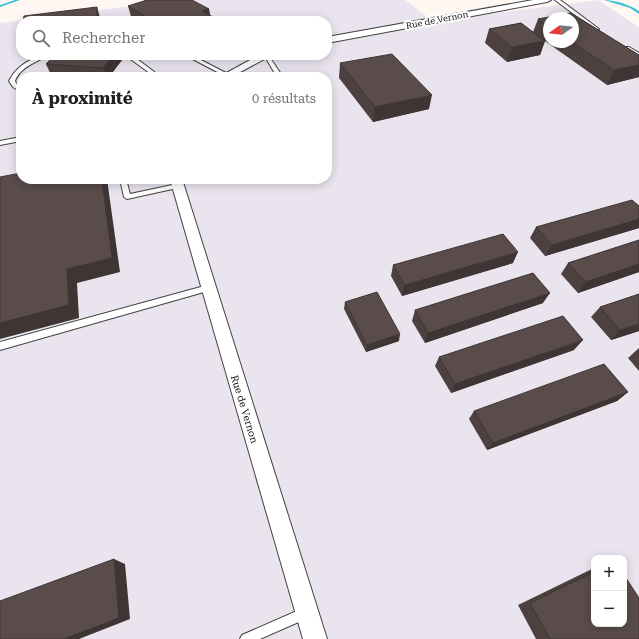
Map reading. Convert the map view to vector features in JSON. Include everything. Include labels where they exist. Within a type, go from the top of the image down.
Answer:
[{"type":"street","name":"Rue de Vernon","points":[[332,39],[547,0]]},
{"type":"street","points":[[233,72],[257,60]]},
{"type":"street","name":"Rue de Vernon","points":[[177,184],[315,639]]},
{"type":"lane","points":[[557,0],[602,32]]},
{"type":"lane","points":[[620,43],[639,55]]},
{"type":"lane","points":[[17,72],[21,67],[35,60]]},
{"type":"lane","points":[[135,60],[151,72]]},
{"type":"lane","points":[[196,60],[218,72]]},
{"type":"lane","points":[[270,60],[277,72]]},
{"type":"lane","points":[[16,73],[12,81],[16,87]]},
{"type":"lane","points":[[0,143],[16,140]]},
{"type":"lane","points":[[124,184],[127,196],[173,184]]},
{"type":"lane","points":[[0,346],[208,288]]},
{"type":"lane","points":[[246,639],[307,613]]},
{"type":"shaded area","points":[[176,0],[405,0],[433,21],[598,0],[639,27],[639,639],[0,639],[0,23],[16,21],[16,60],[332,60],[332,16],[54,16]]},
{"type":"building","points":[[147,0],[192,0],[209,9],[202,11],[211,16],[145,16],[128,6]]},
{"type":"building","points":[[97,7],[97,16],[24,16]]},
{"type":"building","points":[[543,18],[543,23],[538,19]]},
{"type":"building","points":[[579,18],[639,55],[639,65],[614,70],[579,47]]},
{"type":"building","points":[[521,23],[543,40],[543,41],[512,47],[489,29]]},
{"type":"building","points":[[392,54],[432,95],[375,107],[340,63]]},
{"type":"building","points":[[50,60],[110,60],[103,68],[46,64]]},
{"type":"building","points":[[16,174],[16,184],[103,184],[112,258],[67,269],[69,305],[0,323],[0,177]]},
{"type":"building","points":[[632,200],[639,206],[639,219],[552,245],[536,227]]},
{"type":"building","points":[[503,234],[518,252],[405,285],[393,265]]},
{"type":"building","points":[[639,240],[639,264],[586,282],[568,263]]},
{"type":"building","points":[[533,273],[550,293],[428,333],[415,310]]},
{"type":"building","points":[[377,292],[400,334],[367,345],[345,302]]},
{"type":"building","points":[[639,294],[639,324],[620,330],[600,307]]},
{"type":"building","points":[[563,316],[583,340],[455,384],[439,357]]},
{"type":"building","points":[[604,364],[628,392],[493,443],[474,411]]},
{"type":"building","points":[[114,559],[119,618],[64,639],[0,639],[0,601]]},
{"type":"building","points":[[591,573],[591,627],[627,627],[627,580],[639,598],[639,639],[550,639],[530,603]]},
{"type":"waterway","points":[[0,6],[18,0]]},
{"type":"waterway","points":[[606,0],[631,7],[639,13]]}]
